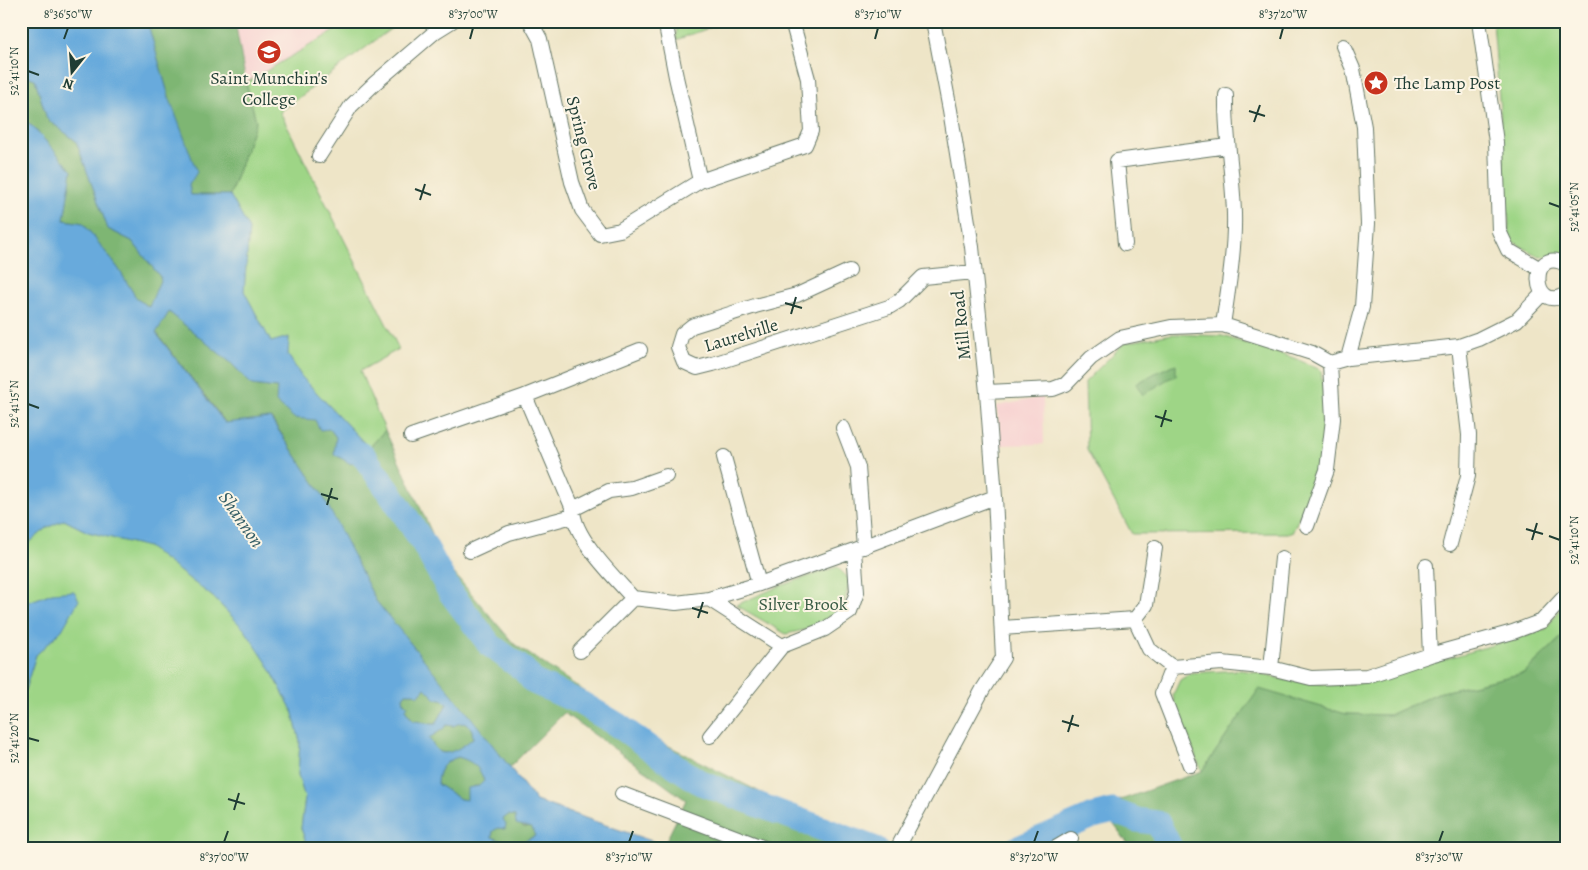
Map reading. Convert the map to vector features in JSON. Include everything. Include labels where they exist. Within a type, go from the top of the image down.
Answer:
[{"type":"street","points":[[319,156],[351,106],[436,31],[452,21]]},
{"type":"street","name":"Spring Grove","points":[[530,21],[540,39],[572,182],[582,210],[600,234],[620,230],[700,181]]},
{"type":"street","points":[[665,21],[700,181],[805,145],[811,131],[808,79],[792,21]]},
{"type":"street","name":"Mill Road","points":[[900,842],[983,689],[1003,658],[995,497],[987,392],[972,247],[950,110],[932,21]]},
{"type":"street","points":[[1480,21],[1496,142],[1500,232],[1508,250],[1540,269]]},
{"type":"street","points":[[1343,46],[1353,69],[1364,127],[1368,224],[1362,307],[1348,358]]},
{"type":"street","points":[[1223,325],[1230,273],[1234,215],[1225,113],[1226,95]]},
{"type":"street","points":[[1125,244],[1117,161],[1228,146]]},
{"type":"street","points":[[1567,266],[1556,261],[1550,262],[1540,269],[1538,274],[1538,284],[1543,293],[1553,298],[1558,298],[1567,293]]},
{"type":"street","name":"Laurelville","points":[[849,271],[797,295],[754,306],[692,326],[682,334],[678,347],[684,362],[698,368],[889,308],[898,302],[923,277],[974,272]]},
{"type":"street","points":[[987,392],[1053,389],[1066,384],[1090,358],[1120,338],[1171,327],[1223,325],[1312,353],[1330,363],[1348,358],[1459,346],[1479,339],[1517,320],[1543,293]]},
{"type":"street","points":[[1450,544],[1468,476],[1469,435],[1459,346]]},
{"type":"street","points":[[411,436],[525,396],[640,350]]},
{"type":"street","points":[[1307,526],[1327,470],[1333,419],[1330,363]]},
{"type":"street","points":[[525,396],[590,549],[633,598],[676,603],[709,599],[759,584],[859,549],[995,497]]},
{"type":"street","points":[[710,736],[782,646],[825,629],[850,612],[857,592],[859,549],[858,467],[843,428]]},
{"type":"street","points":[[724,457],[759,584]]},
{"type":"street","points":[[470,552],[509,533],[573,512],[609,491],[632,488],[666,476]]},
{"type":"street","points":[[1002,628],[1135,619],[1146,605],[1155,548]]},
{"type":"street","points":[[1271,668],[1282,558]]},
{"type":"street","points":[[1426,566],[1430,654]]},
{"type":"street","points":[[1135,619],[1149,649],[1172,667],[1222,664],[1271,668],[1311,678],[1367,676],[1430,654],[1513,632],[1542,621],[1567,594]]},
{"type":"street","points":[[580,651],[633,598]]},
{"type":"street","points":[[709,599],[782,646]]},
{"type":"street","points":[[1172,667],[1162,694],[1190,765]]},
{"type":"street","points":[[622,794],[767,849]]},
{"type":"street","points":[[1054,849],[1071,839]]},
{"type":"shaded area","name":"Saint Munchin's College","points":[[235,21],[351,21],[246,83]]},
{"type":"shaded area","points":[[1043,397],[1044,444],[1000,445],[997,406]]},
{"type":"green space","points":[[147,21],[235,21],[246,83],[256,121],[230,195],[191,195],[169,97]]},
{"type":"green space","points":[[351,21],[401,21],[280,112],[399,349],[360,371],[385,430],[369,448],[301,376],[288,355],[289,337],[271,342],[244,291],[249,229],[230,195],[256,121],[246,83]]},
{"type":"green space","points":[[677,21],[728,21],[676,40]]},
{"type":"green space","points":[[1493,21],[1567,21],[1567,259],[1561,255],[1540,257],[1510,240]]},
{"type":"green space","points":[[21,74],[35,79],[47,119],[76,141],[108,229],[132,241],[161,278],[150,307],[137,299],[118,268],[83,223],[64,220],[72,170],[32,126],[21,120]]},
{"type":"green space","points":[[169,312],[231,363],[252,385],[277,388],[330,429],[336,437],[363,455],[385,430],[446,564],[514,644],[657,740],[809,817],[899,849],[675,849],[664,845],[686,800],[564,713],[510,767],[376,601],[322,495],[271,418],[226,423],[156,332]]},
{"type":"green space","points":[[1172,334],[1222,336],[1294,358],[1321,370],[1327,428],[1317,478],[1292,533],[1132,534],[1087,450],[1085,382],[1124,343]]},
{"type":"green space","points":[[1176,364],[1176,376],[1143,395],[1136,384]]},
{"type":"green space","points":[[64,520],[88,532],[148,547],[213,597],[245,630],[267,663],[292,710],[300,741],[298,775],[305,798],[301,828],[308,849],[21,849],[21,702],[36,655],[62,630],[52,593],[21,605],[21,549],[47,528]]},
{"type":"green space","name":"Silver Brook","points":[[837,567],[850,580],[843,608],[813,628],[786,634],[736,605],[780,586]]},
{"type":"green space","points":[[1567,599],[1567,632],[1524,673],[1438,693],[1389,715],[1346,714],[1259,690],[1202,771],[1175,707],[1173,695],[1180,680],[1191,673],[1241,670],[1285,680],[1331,685],[1368,682],[1546,629]]},
{"type":"green space","points":[[1567,632],[1567,849],[1132,849],[1101,807],[1202,771],[1259,689],[1346,714],[1389,715],[1438,693],[1524,673]]},
{"type":"green space","points":[[425,688],[436,699],[442,699],[447,704],[436,724],[413,721],[405,710],[403,697],[406,693],[414,693],[418,696]]},
{"type":"green space","points":[[460,723],[468,724],[472,730],[473,738],[461,748],[450,752],[440,752],[435,748],[429,738],[446,725],[453,726]]},
{"type":"green space","points":[[458,757],[468,760],[475,765],[484,781],[479,786],[474,786],[468,795],[468,800],[460,799],[437,784],[438,774],[443,766]]},
{"type":"green space","points":[[508,815],[515,816],[523,827],[532,828],[535,836],[514,846],[492,837],[493,831],[498,828],[505,829],[503,819]]},
{"type":"water","name":"Shannon","points":[[21,21],[147,21],[169,97],[197,172],[189,185],[191,195],[230,195],[249,229],[244,291],[271,342],[289,337],[288,355],[301,376],[369,448],[351,464],[334,454],[336,437],[330,429],[320,430],[315,420],[294,418],[276,402],[277,388],[252,385],[231,363],[169,312],[156,333],[225,423],[270,418],[322,494],[376,601],[470,716],[536,801],[675,849],[308,849],[301,828],[305,798],[298,775],[300,741],[292,710],[267,663],[245,630],[213,597],[148,547],[88,532],[64,520],[47,528],[21,549],[21,120],[32,126],[72,170],[64,220],[83,223],[118,268],[137,299],[149,307],[161,278],[132,241],[108,229],[76,141],[47,119],[35,79],[21,74]],"holes":[[[425,688],[436,699],[442,699],[447,704],[436,724],[413,721],[405,710],[408,706],[404,703],[403,697],[406,693],[414,693],[418,696]],[[460,723],[468,724],[472,730],[473,738],[455,750],[444,753],[440,752],[429,738],[446,725],[453,726]],[[458,757],[467,760],[478,768],[484,781],[479,786],[467,788],[467,800],[460,799],[437,784],[440,770]],[[508,815],[515,816],[516,824],[532,828],[535,836],[514,846],[492,837],[493,831],[498,828],[505,829],[506,824],[503,819]]]},
{"type":"water","points":[[74,591],[79,600],[62,630],[36,655],[21,702],[21,605],[52,593]]},
{"type":"waterway","points":[[363,455],[424,544],[450,592],[490,645],[524,670],[534,682],[579,702],[618,725],[701,783],[876,849]]},
{"type":"waterway","points":[[1016,849],[1093,816],[1113,811],[1137,820],[1158,823],[1171,849]]},
{"type":"place","name":"Saint Munchin's College","points":[[269,52]]},
{"type":"place","name":"The Lamp Post","points":[[1376,83]]}]
